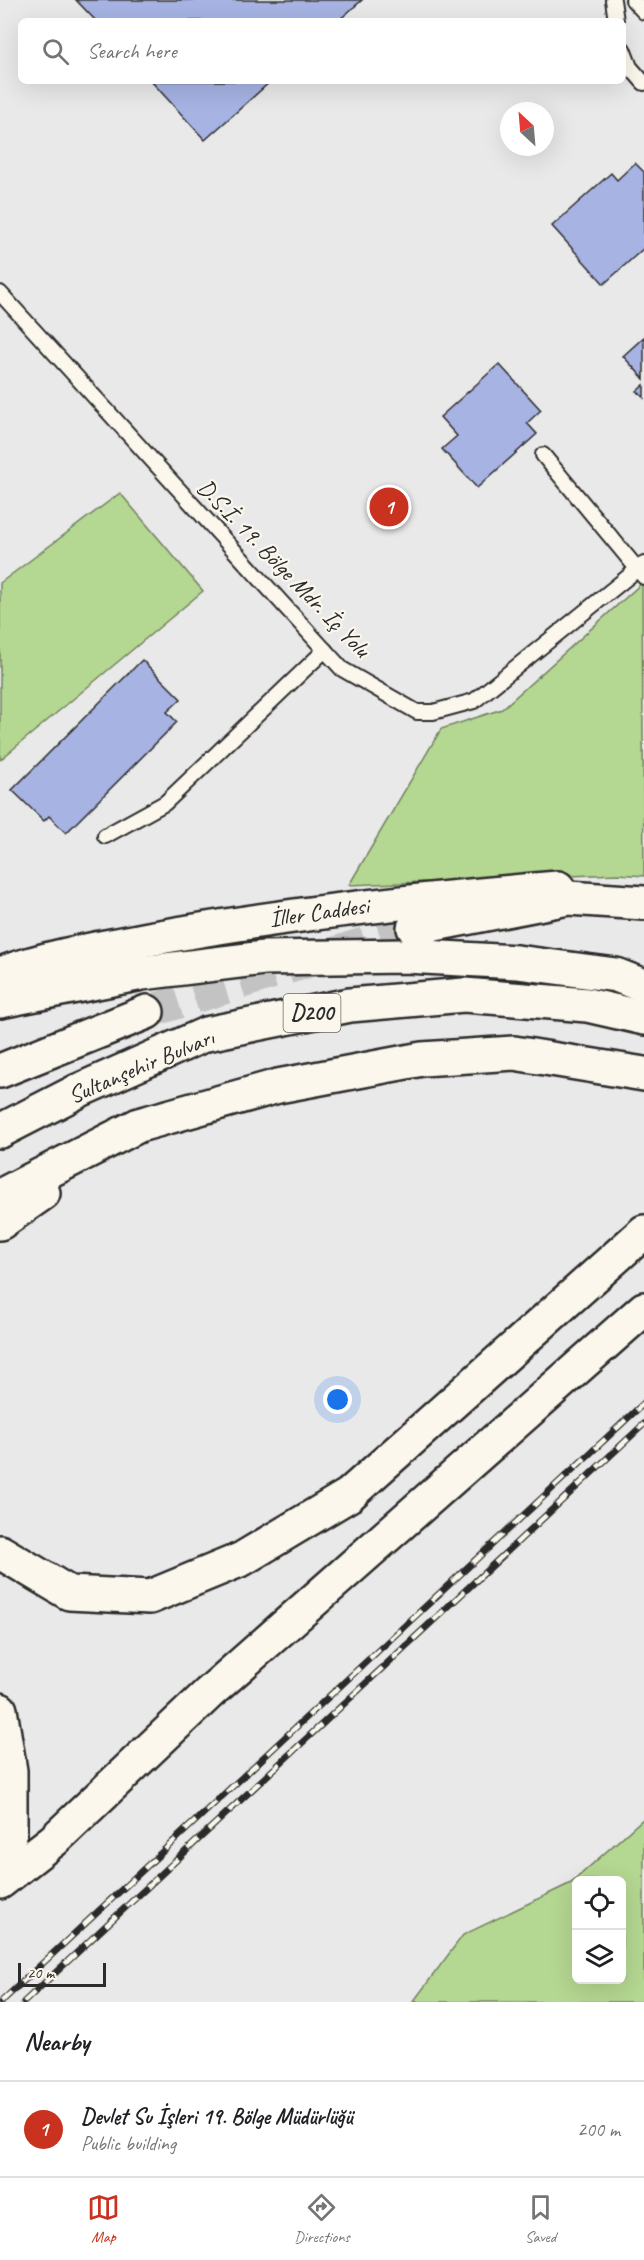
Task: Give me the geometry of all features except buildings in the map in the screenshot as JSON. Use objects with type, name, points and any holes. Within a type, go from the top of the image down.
[{"type":"main road","name":"İller Caddesi","points":[[0,974],[38,960],[228,924],[409,900],[589,886],[644,888]]},
{"type":"main road","points":[[414,928],[568,898],[644,903]]},
{"type":"main road","points":[[0,1001],[142,973],[264,958],[405,956],[517,962],[615,975],[644,986]]},
{"type":"main road","name":"Sultanşehir Bulvarı","points":[[0,1131],[80,1090],[206,1034],[350,1005],[464,995],[587,1005],[644,1018]]},
{"type":"main road","points":[[0,1071],[147,1011]]},
{"type":"main road","points":[[0,1196],[139,1125],[278,1086],[422,1059],[514,1053],[644,1074]]},
{"type":"main road","points":[[0,1223],[57,1184],[197,1109]]},
{"type":"main road","points":[[0,1552],[69,1593],[150,1597],[242,1559],[349,1495],[644,1232]]},
{"type":"main road","points":[[0,1882],[54,1840],[209,1693],[644,1309]]},
{"type":"main road","points":[[0,1710],[10,1771],[10,1835],[0,1850]]},
{"type":"lane","points":[[613,0],[616,18]]},
{"type":"lane","points":[[633,0],[644,12]]},
{"type":"lane","points":[[626,57],[630,67],[644,83]]},
{"type":"lane","name":"D.S.İ. 19. Bölge Mdr. İç Yolu","points":[[0,293],[342,669],[417,712],[474,701],[642,570],[543,455]]},
{"type":"lane","points":[[105,836],[165,803],[325,650]]},
{"type":"green space","points":[[120,493],[203,591],[0,760],[0,583]]},
{"type":"green space","points":[[642,583],[644,876],[618,874],[349,885],[441,729],[502,709]]},
{"type":"green space","points":[[644,1818],[644,2002],[413,2002],[463,1935],[572,1882],[572,1984],[626,1984],[626,1876],[579,1876]]},
{"type":"tunnel","points":[[147,1012],[414,928]]},
{"type":"railway","points":[[1,2002],[644,1403]]},
{"type":"railway","points":[[24,2002],[644,1424]]},
{"type":"place","name":"Devlet Su İşleri 19. Bölge Müdürlüğü","points":[[389,507]]}]
